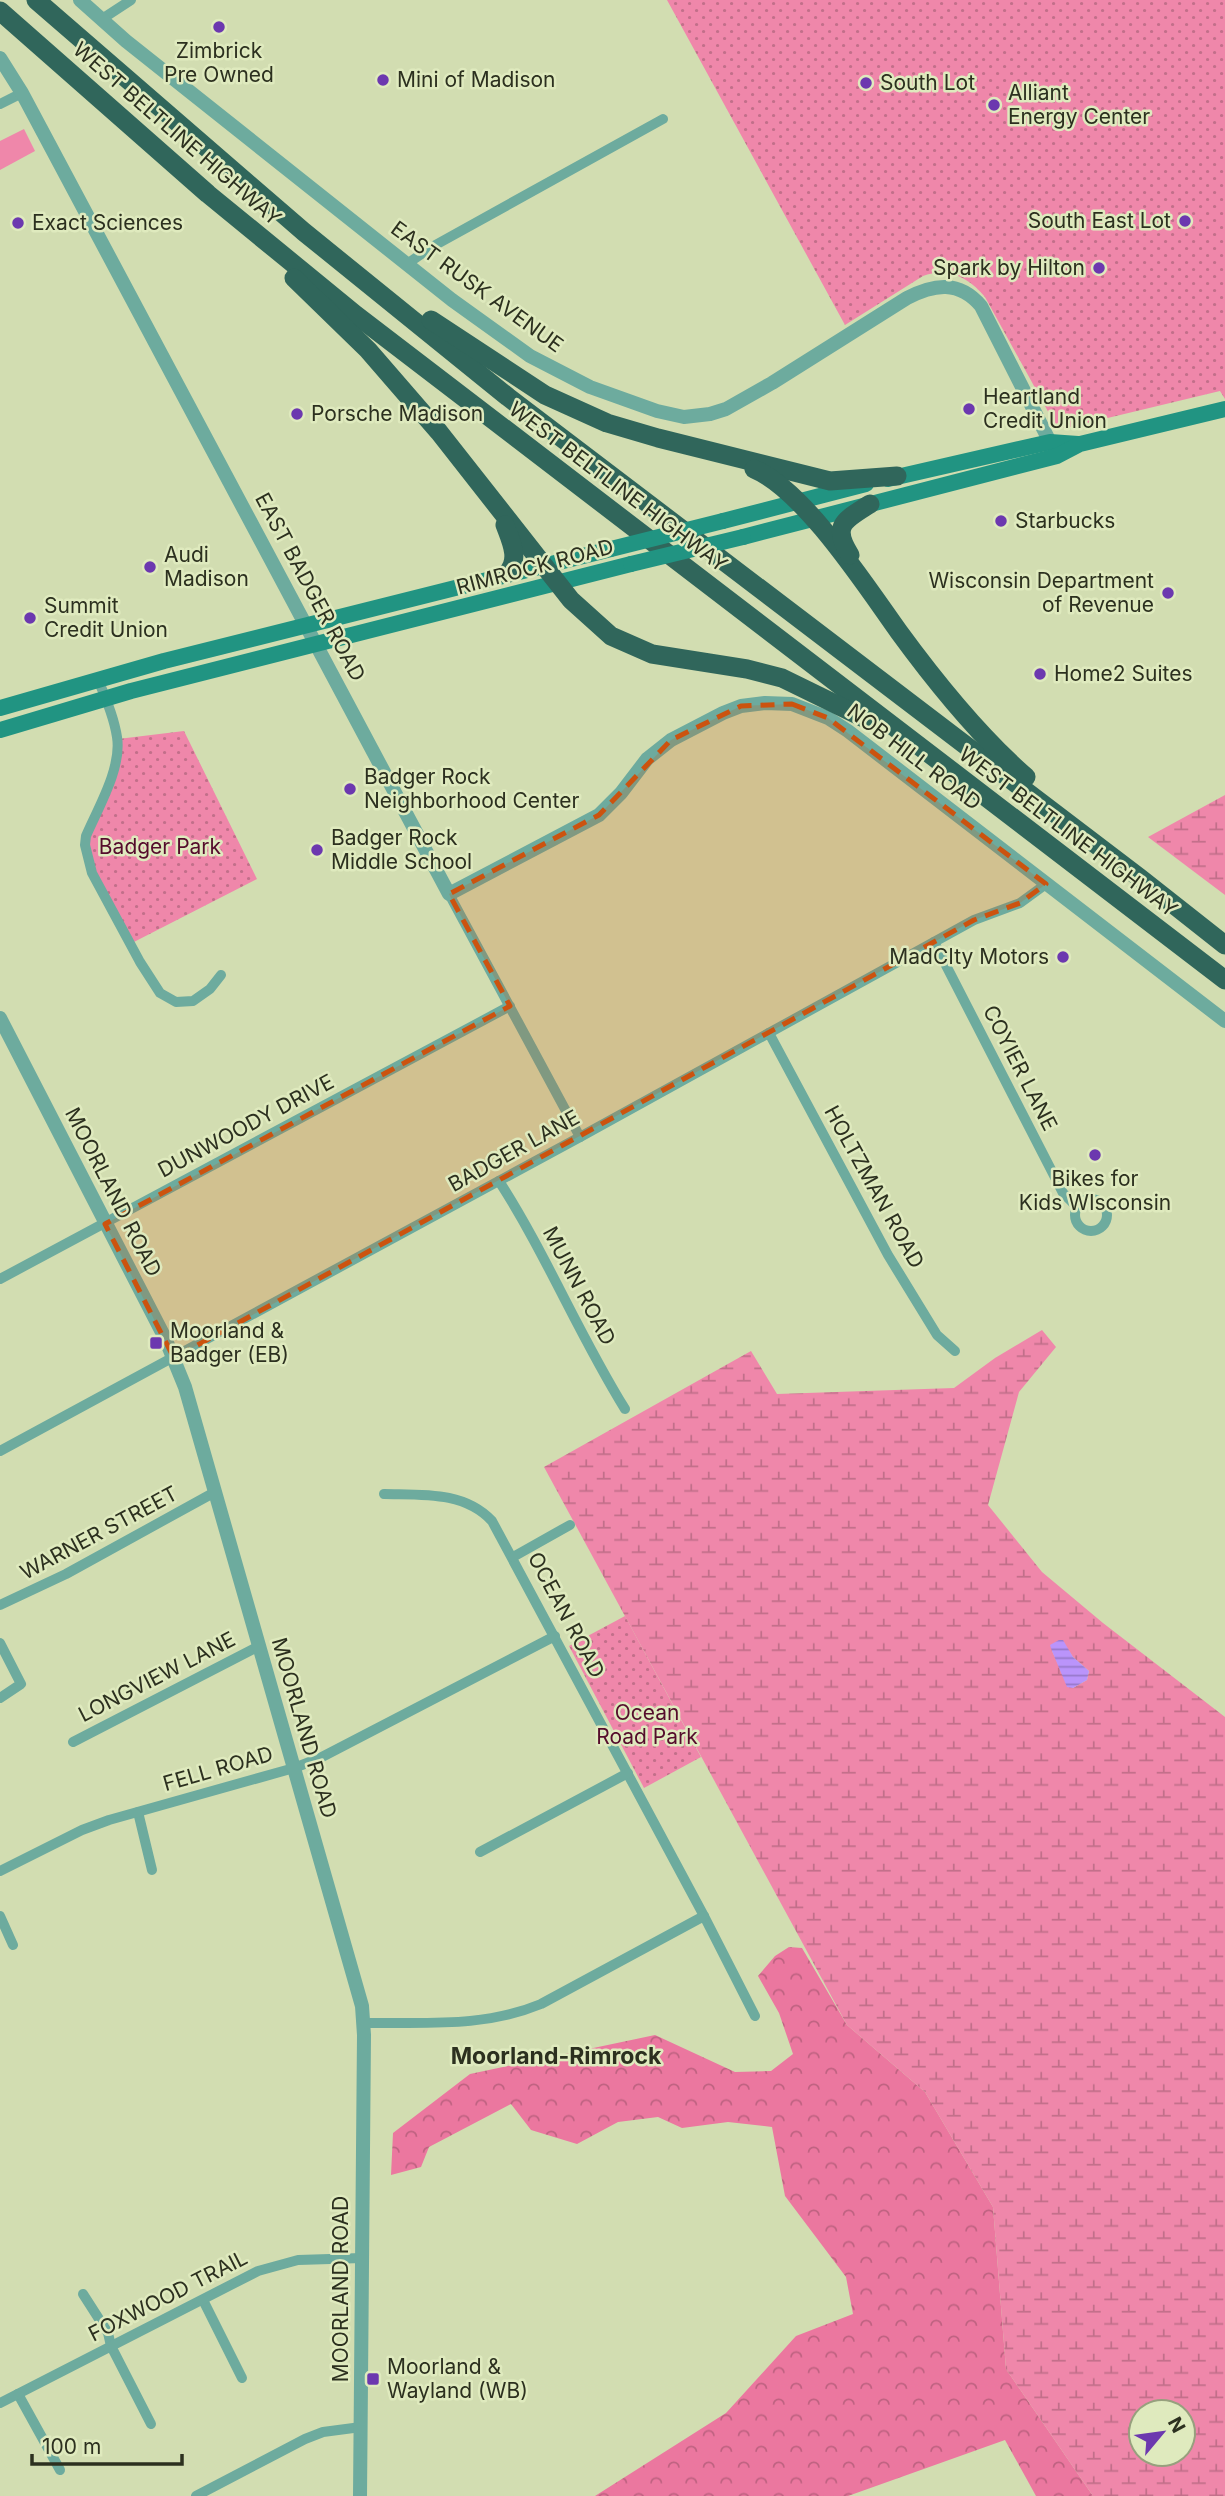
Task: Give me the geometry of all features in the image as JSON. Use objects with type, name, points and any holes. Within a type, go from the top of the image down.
[{"type":"highway","name":"WEST BELTLINE HIGHWAY","points":[[36,0],[304,232],[508,397],[1225,945]]},
{"type":"highway","name":"WEST BELTLINE HIGHWAY","points":[[0,11],[208,194],[356,315],[1225,979]]},
{"type":"highway","points":[[208,194],[368,350],[439,432],[571,600],[611,636],[652,654],[747,668],[782,678],[836,702],[924,751]]},
{"type":"highway","points":[[304,232],[473,349],[545,395],[600,420],[830,481],[897,476]]},
{"type":"highway","points":[[717,453],[764,473],[781,484],[812,518],[965,715],[1010,763],[1140,878]]},
{"type":"highway","points":[[870,504],[846,519],[840,532],[841,541],[875,598]]},
{"type":"highway","points":[[498,507],[513,547],[514,562],[506,575]]},
{"type":"main road","name":"RIMROCK ROAD","points":[[0,708],[98,680],[897,476],[1080,444],[1225,409]]},
{"type":"main road","name":"RIMROCK ROAD","points":[[0,730],[106,698],[317,643],[870,504],[1053,449]]},
{"type":"street","name":"EAST RUSK AVENUE","points":[[80,0],[452,300],[547,365],[590,387],[665,413],[684,417],[710,414],[726,409],[907,298],[930,287],[949,285],[970,295],[981,306],[1053,449]]},
{"type":"street","points":[[102,19],[131,0]]},
{"type":"street","name":"EAST BADGER ROAD","points":[[0,58],[22,93],[580,1137]]},
{"type":"street","points":[[0,104],[22,93]]},
{"type":"street","points":[[407,264],[430,248],[663,119]]},
{"type":"street","points":[[98,680],[118,739],[118,757],[113,775],[86,836],[85,845],[92,873],[140,962],[160,993],[176,1002],[193,1001],[210,989],[221,975]]},
{"type":"street","name":"NOB HILL ROAD","points":[[449,894],[599,815],[621,793],[647,759],[671,740],[741,706],[792,704],[838,724],[1225,1021]]},
{"type":"street","name":"BADGER LANE","points":[[0,1451],[974,920],[1020,903],[1046,884]]},
{"type":"street","name":"COYIER LANE","points":[[934,942],[1063,1193],[1077,1207]]},
{"type":"street","name":"DUNWOODY DRIVE","points":[[0,1279],[510,1006]]},
{"type":"street","name":"MOORLAND ROAD","points":[[0,1018],[173,1358],[185,1387],[362,2006],[360,2496]]},
{"type":"street","name":"HOLTZMAN ROAD","points":[[769,1033],[888,1255],[936,1335],[956,1351]]},
{"type":"street","name":"MUNN ROAD","points":[[499,1181],[537,1245],[625,1409]]},
{"type":"street","name":"WARNER STREET","points":[[0,1605],[66,1574],[215,1492]]},
{"type":"street","name":"OCEAN ROAD","points":[[384,1494],[453,1498],[473,1506],[492,1521],[755,2016]]},
{"type":"street","points":[[513,1557],[570,1525]]},
{"type":"street","name":"FELL ROAD","points":[[0,1871],[82,1830],[320,1758],[555,1636]]},
{"type":"street","points":[[0,1643],[21,1684],[0,1698]]},
{"type":"street","name":"LONGVIEW LANE","points":[[73,1742],[259,1646]]},
{"type":"street","points":[[480,1852],[628,1773]]},
{"type":"street","points":[[138,1812],[152,1870]]},
{"type":"street","points":[[0,1916],[13,1945]]},
{"type":"street","points":[[363,2023],[463,2022],[490,2020],[513,2014],[541,2004],[704,1916]]},
{"type":"street","name":"FOXWOOD TRAIL","points":[[0,2403],[258,2271],[287,2262],[362,2258]]},
{"type":"street","points":[[83,2294],[108,2333],[111,2346],[151,2424]]},
{"type":"street","points":[[203,2300],[242,2378]]},
{"type":"street","points":[[18,2393],[60,2470]]},
{"type":"street","points":[[196,2496],[305,2439],[323,2432],[361,2427]]},
{"type":"highlighted area","points":[[792,704],[828,718],[1046,884],[1020,903],[974,920],[174,1358],[105,1224],[510,1006],[449,894],[599,815],[671,740],[741,706]]},
{"type":"green space","name":"Alliant Energy Center","points":[[667,0],[1225,0],[1225,399],[1220,391],[1066,428],[1056,426],[985,297],[965,279],[949,273],[923,276],[845,325]]},
{"type":"green space","points":[[24,129],[35,151],[0,170],[0,141]]},
{"type":"green space","name":"Badger Park","points":[[184,731],[257,879],[130,944],[103,895],[86,836],[101,800],[118,739]]},
{"type":"green space","points":[[1225,795],[1225,895],[1148,837]]},
{"type":"green space","points":[[1042,1330],[1056,1347],[1019,1392],[988,1505],[1042,1572],[1225,1717],[1225,2496],[1093,2496],[1006,2369],[993,2207],[925,2092],[847,2025],[544,1467],[751,1351],[777,1394],[954,1388],[995,1358]],"holes":[[[1062,1641],[1073,1657],[1089,1671],[1087,1680],[1073,1688],[1063,1675],[1052,1651]]]},
{"type":"green space","name":"Ocean Road Park","points":[[625,1616],[701,1757],[644,1788],[569,1646]]},
{"type":"green space","points":[[789,1947],[802,1948],[847,2025],[925,2092],[993,2207],[1006,2369],[1093,2496],[1036,2496],[1005,2440],[848,2496],[595,2496],[726,2413],[796,2336],[853,2314],[846,2277],[785,2196],[772,2127],[728,2122],[682,2128],[658,2117],[618,2122],[577,2144],[531,2130],[511,2104],[429,2147],[421,2167],[391,2175],[393,2133],[470,2074],[655,2035],[735,2072],[771,2071],[793,2054],[779,2013],[758,1976],[775,1956]]},
{"type":"shaded area","points":[[1063,1640],[1073,1657],[1089,1671],[1087,1680],[1073,1688],[1067,1687],[1050,1645]]},
{"type":"place","name":"Zimbrick Pre Owned","points":[[219,27]]},
{"type":"place","name":"Mini of Madison","points":[[383,80]]},
{"type":"place","name":"South Lot","points":[[866,83]]},
{"type":"place","name":"Alliant Energy Center","points":[[994,105]]},
{"type":"place","name":"South East Lot","points":[[1185,221]]},
{"type":"place","name":"Exact Sciences","points":[[18,223]]},
{"type":"place","name":"Spark by Hilton","points":[[1099,268]]},
{"type":"place","name":"Heartland Credit Union","points":[[969,409]]},
{"type":"place","name":"Porsche Madison","points":[[297,414]]},
{"type":"place","name":"Starbucks","points":[[1001,521]]},
{"type":"place","name":"Audi Madison","points":[[150,567]]},
{"type":"place","name":"Wisconsin Department of Revenue","points":[[1168,593]]},
{"type":"place","name":"Summit Credit Union","points":[[30,618]]},
{"type":"place","name":"Home2 Suites","points":[[1040,674]]},
{"type":"place","name":"Badger Rock Neighborhood Center","points":[[350,789]]},
{"type":"place","name":"Badger Rock Middle School","points":[[317,850]]},
{"type":"place","name":"MadCIty Motors","points":[[1063,957]]},
{"type":"place","name":"Bikes for Kids WIsconsin","points":[[1095,1155]]},
{"type":"place","name":"Moorland & Badger (EB)","points":[[156,1343]]},
{"type":"place","name":"Moorland & Wayland (WB)","points":[[373,2379]]},
{"type":"district","name":"Moorland-Rimrock","points":[[556,2056]]}]
